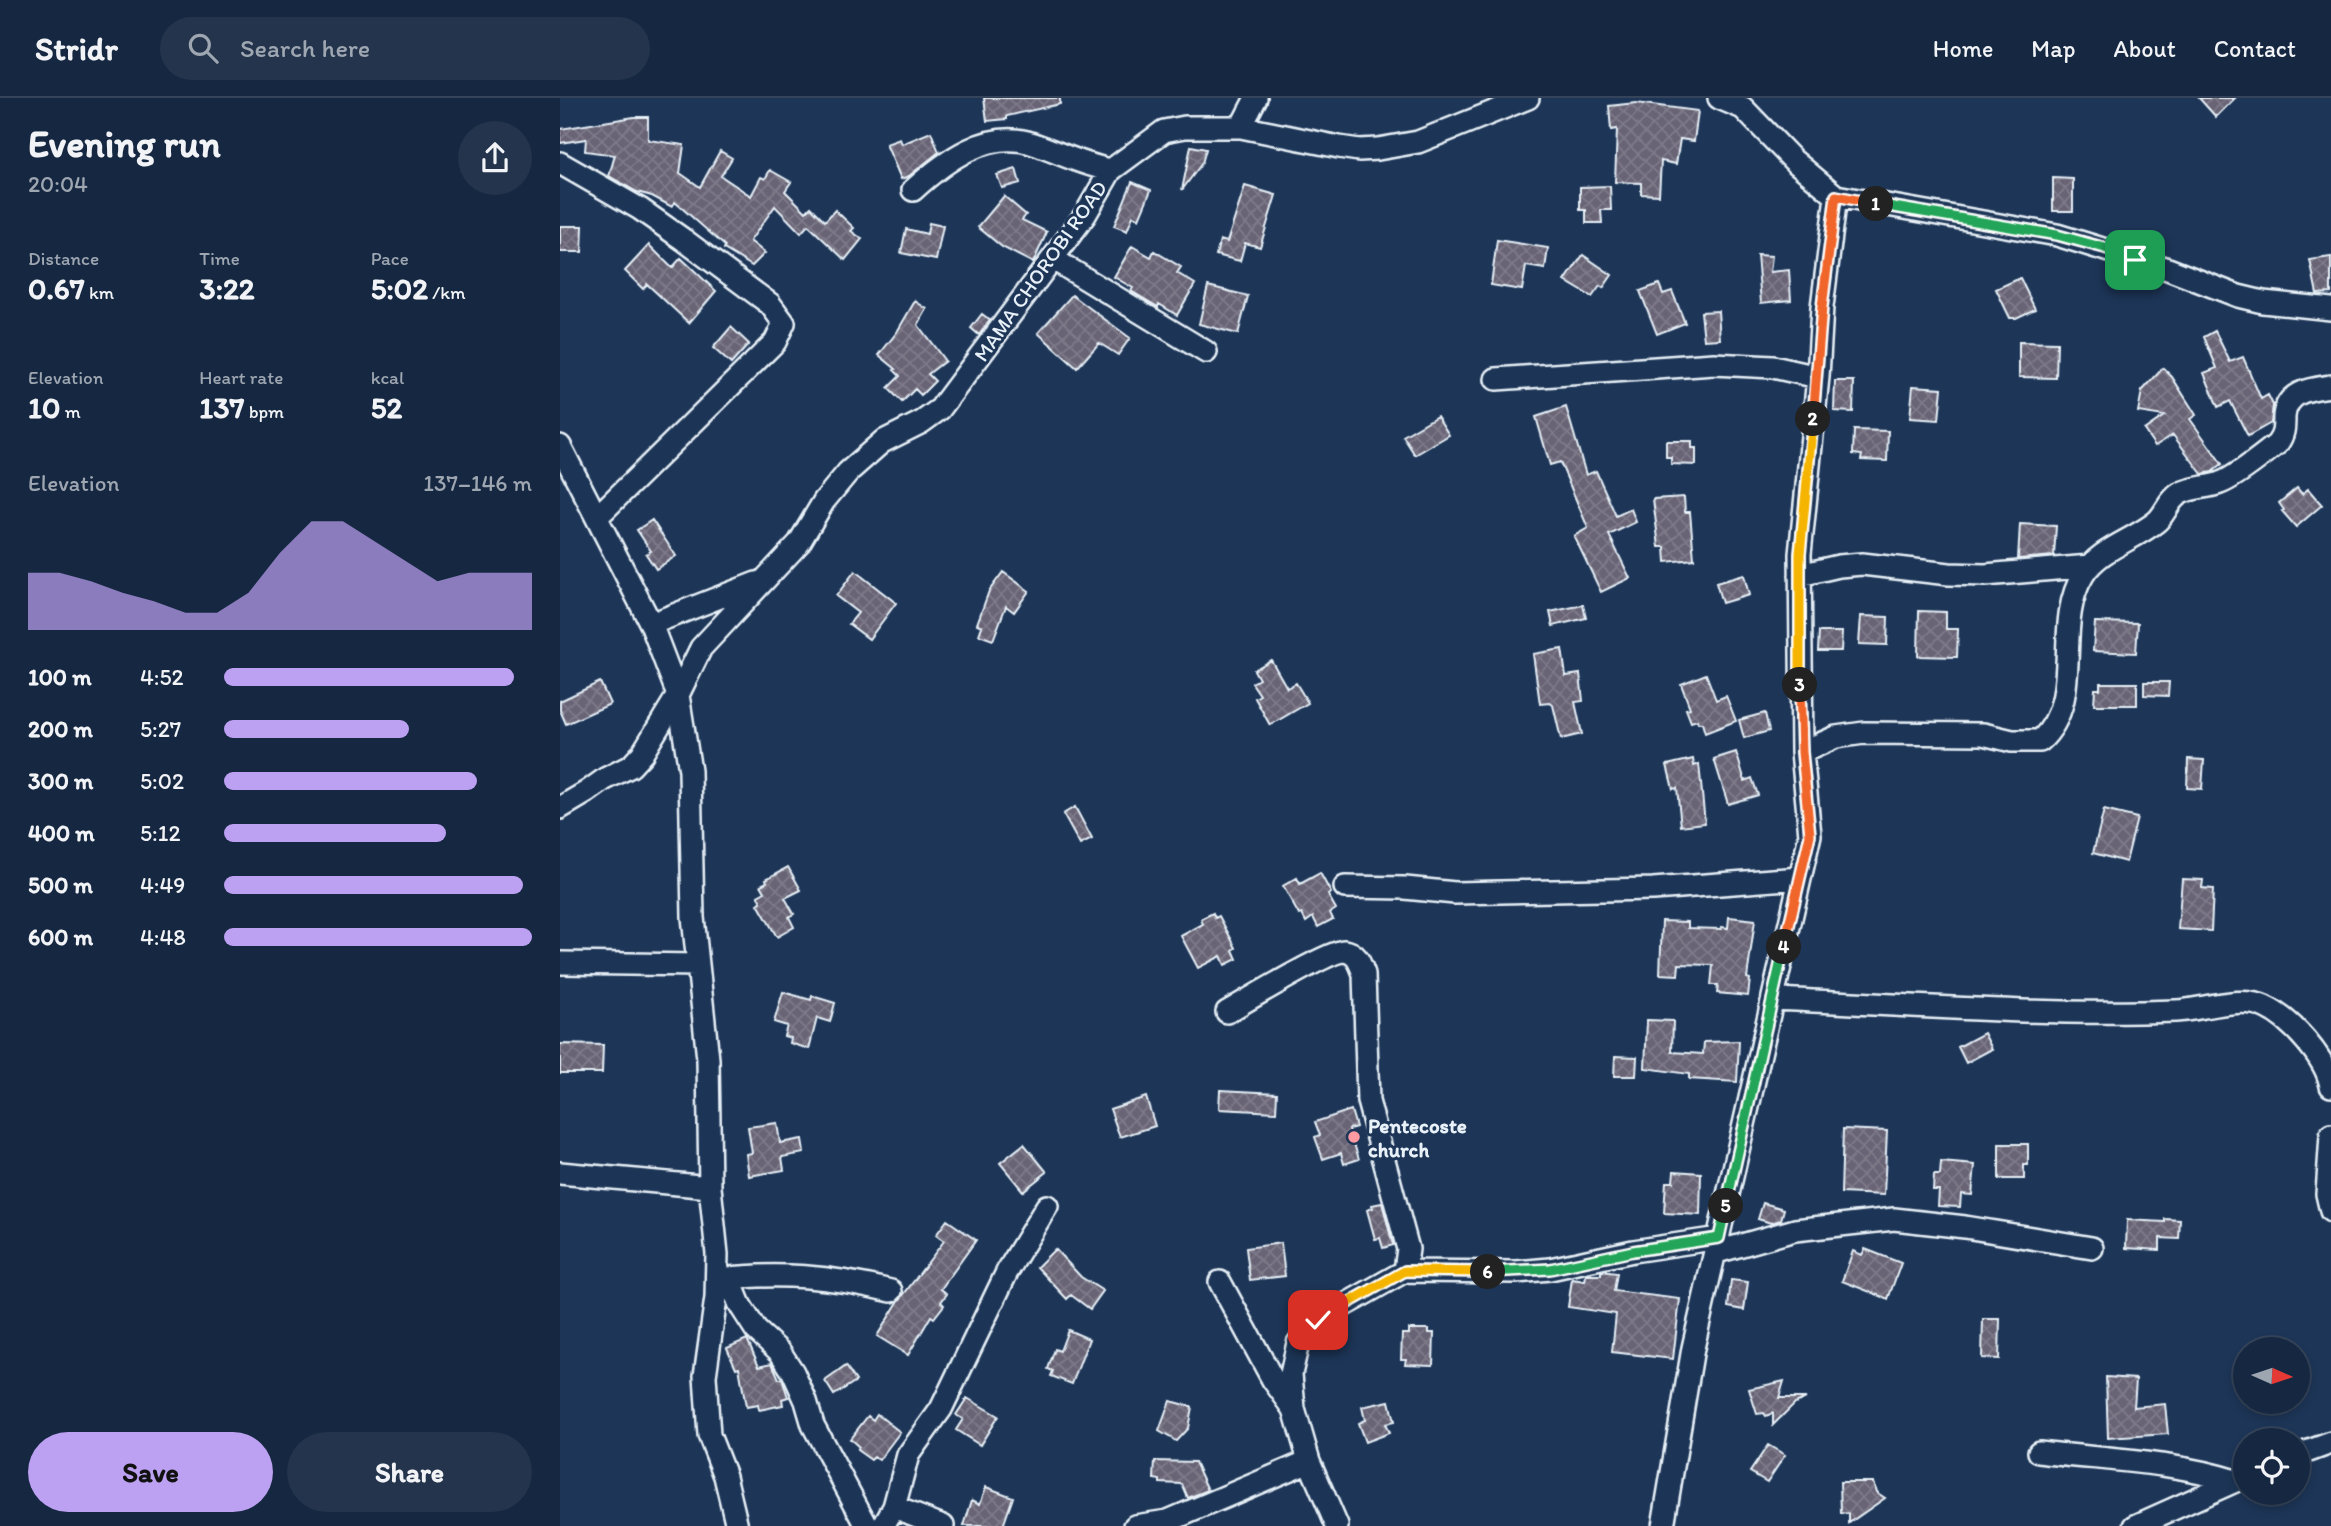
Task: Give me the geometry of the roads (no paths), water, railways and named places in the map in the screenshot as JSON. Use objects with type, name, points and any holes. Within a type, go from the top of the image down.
[{"type":"street","points":[[1241,127],[1256,98]]},
{"type":"street","name":"MAMA CHOROBI ROAD","points":[[560,808],[631,766],[651,741],[701,648],[799,543],[824,501],[848,472],[883,442],[922,422],[940,409],[1086,215],[1111,170],[1164,131],[1185,127],[1241,127],[1339,147],[1378,149],[1418,142],[1528,98]]},
{"type":"street","points":[[1718,98],[1742,108],[1793,160],[1836,196],[2057,235],[2168,269],[2238,296],[2263,302],[2331,309]]},
{"type":"street","points":[[913,190],[944,163],[1005,138],[1034,144],[1090,166],[1111,170]]},
{"type":"street","points":[[560,163],[640,209],[684,240],[770,304],[784,323],[775,342],[597,517]]},
{"type":"street","points":[[1663,1526],[1693,1348],[1810,835],[1802,752],[1800,575],[1822,307],[1836,196]]},
{"type":"street","points":[[1053,259],[1206,352]]},
{"type":"street","points":[[1496,379],[1714,364],[1773,367],[1818,377]]},
{"type":"street","points":[[1802,752],[1836,737],[1864,733],[1983,734],[2012,741],[2040,741],[2053,727],[2062,710],[2075,598],[2079,582],[2090,566],[2099,557],[2161,518],[2178,495],[2222,482],[2277,444],[2283,435],[2286,404],[2294,395],[2331,386]]},
{"type":"street","points":[[560,446],[651,624],[678,695],[690,771],[693,917],[708,1059],[710,1187],[723,1279],[705,1376],[709,1435],[725,1476],[737,1526]]},
{"type":"street","points":[[1800,575],[1862,564],[1949,574],[1985,575],[2090,566]]},
{"type":"street","points":[[651,624],[765,580]]},
{"type":"street","points":[[1345,887],[1405,888],[1455,893],[1653,889],[1800,878]]},
{"type":"street","points":[[1227,1012],[1312,964],[1342,951],[1352,953],[1359,961],[1364,974],[1368,1101],[1408,1249],[1405,1271]]},
{"type":"street","points":[[560,963],[698,965]]},
{"type":"street","points":[[1773,999],[2094,1014],[2181,1011],[2236,1003],[2264,1006],[2300,1033],[2322,1061],[2331,1086]]},
{"type":"street","points":[[2331,1135],[2327,1194],[2331,1211]]},
{"type":"street","points":[[560,1173],[710,1187]]},
{"type":"street","points":[[883,1526],[894,1507],[908,1455],[941,1409],[1007,1272],[1047,1206]]},
{"type":"street","points":[[1337,1526],[1309,1461],[1294,1409],[1291,1374],[1298,1343],[1318,1320],[1405,1271],[1516,1272],[1550,1269],[1633,1251],[1718,1245],[1795,1230],[1894,1219],[1965,1227],[2092,1248]]},
{"type":"street","points":[[723,1279],[758,1275],[798,1275],[849,1280],[891,1291]]},
{"type":"street","points":[[723,1279],[755,1330],[780,1352],[793,1372],[813,1424],[867,1526]]},
{"type":"street","points":[[1220,1282],[1273,1380],[1294,1409]]},
{"type":"street","points":[[2310,1451],[2331,1443]]},
{"type":"street","points":[[2039,1452],[2119,1462],[2163,1464],[2233,1477]]},
{"type":"street","points":[[1135,1526],[1168,1523],[1309,1461]]},
{"type":"street","points":[[2135,1526],[2233,1481]]},
{"type":"street","points":[[894,1507],[943,1526]]},
{"type":"place","name":"Pentecoste church","points":[[1354,1137]]}]
